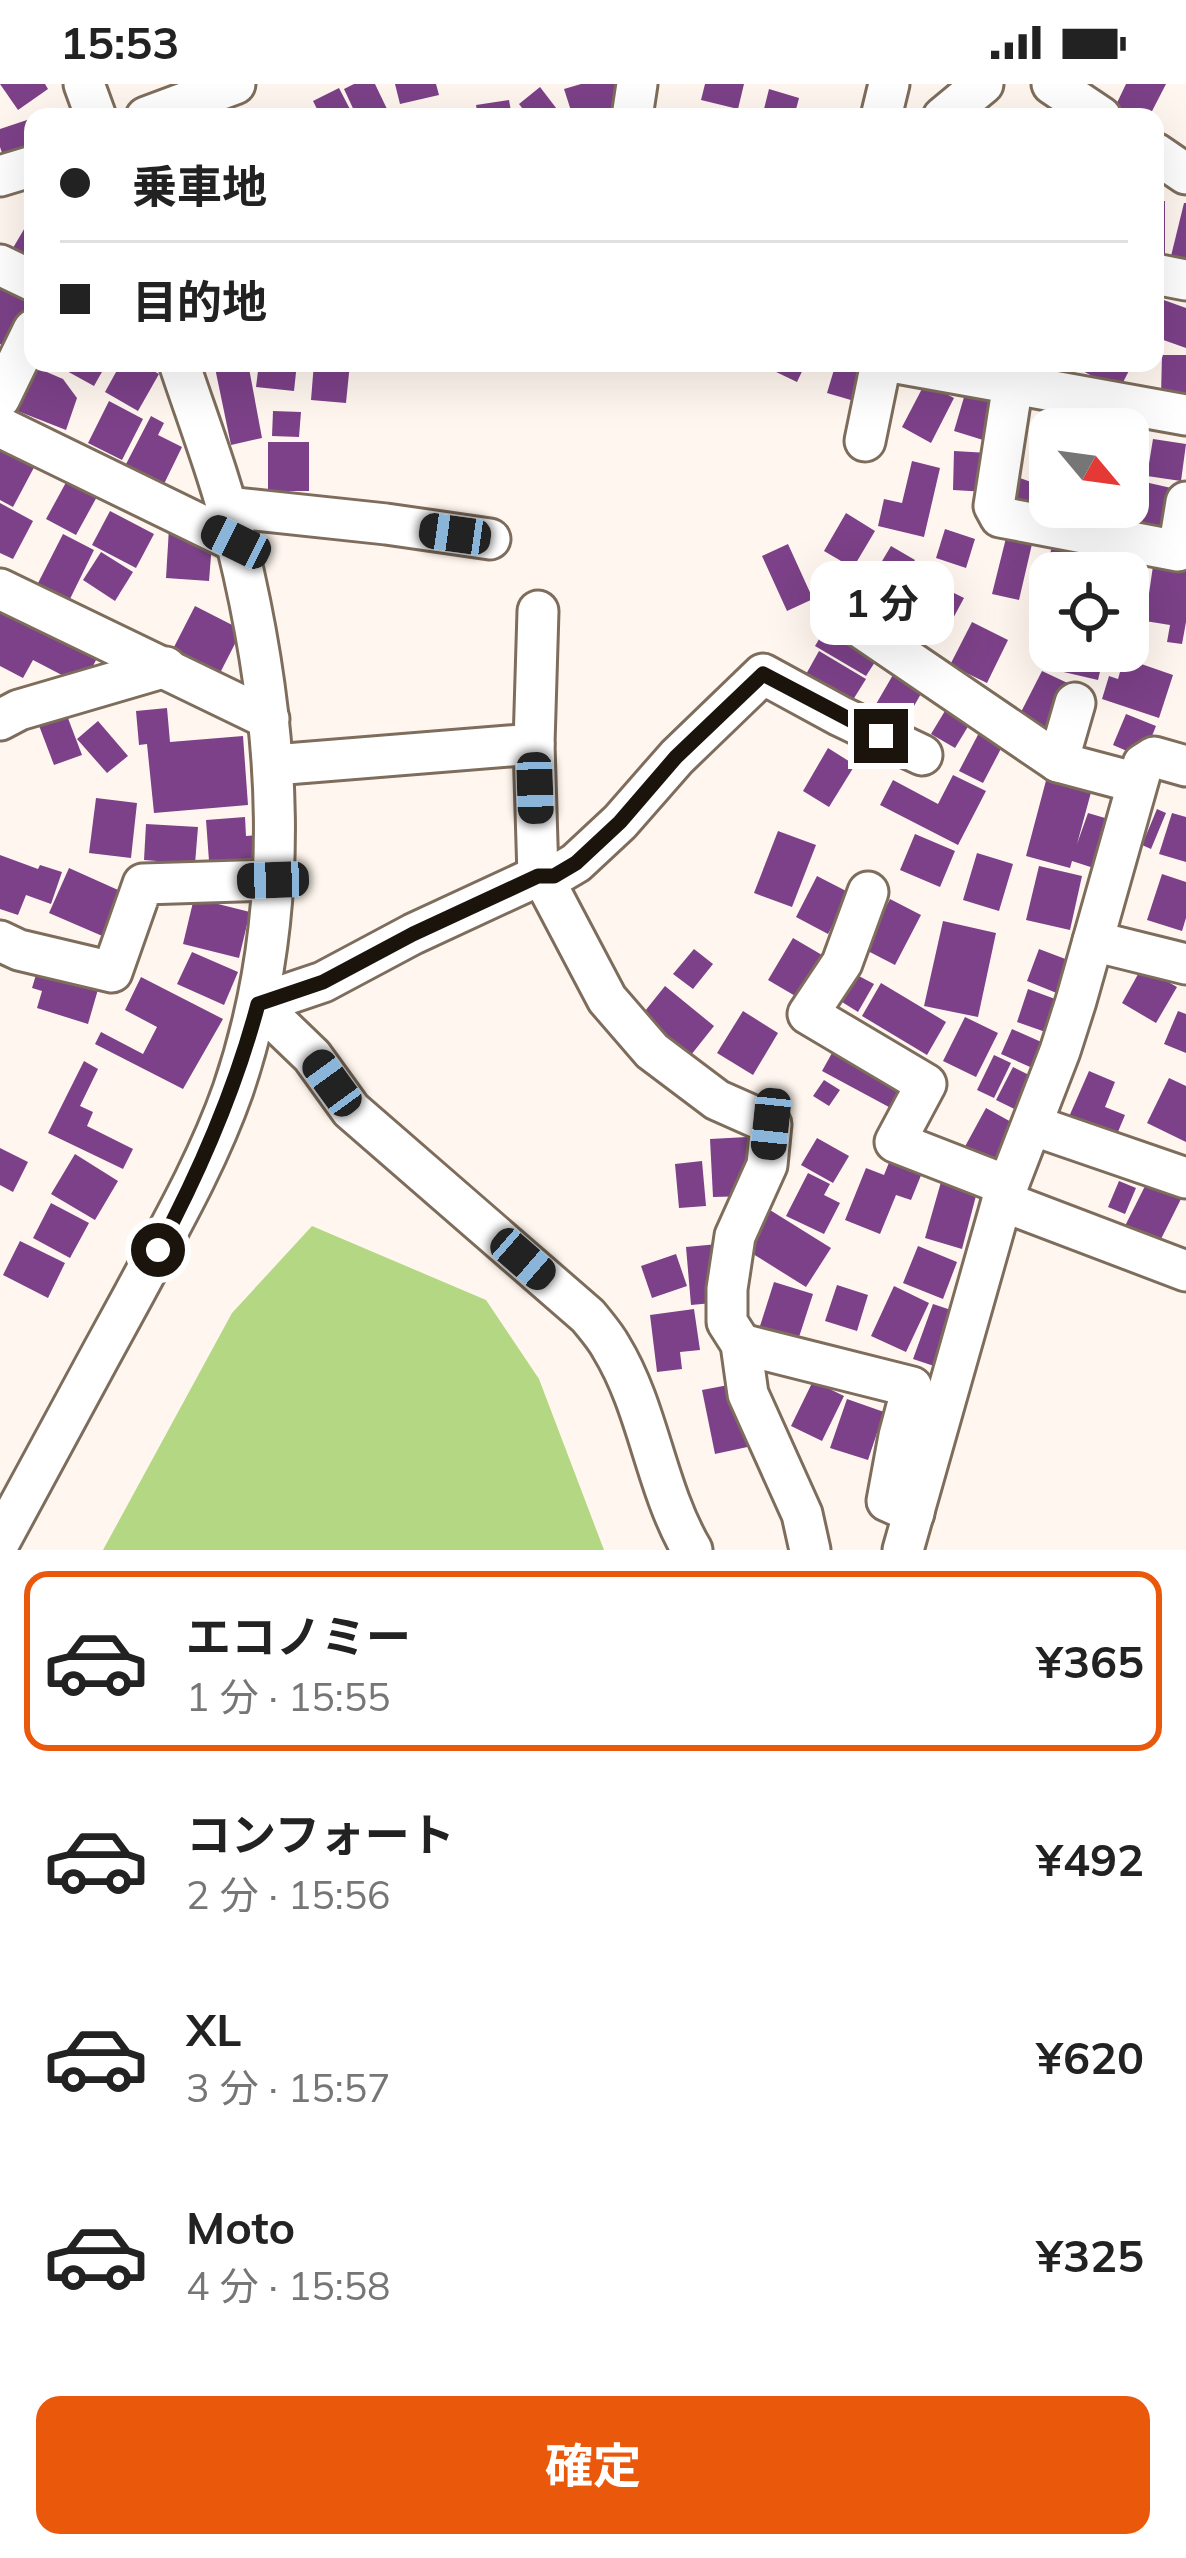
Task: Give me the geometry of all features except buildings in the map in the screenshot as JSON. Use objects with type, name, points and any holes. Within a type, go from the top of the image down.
[{"type":"street","points":[[171,108],[236,84]]},
{"type":"street","points":[[954,108],[983,84]]},
{"type":"street","points":[[1052,84],[1088,108]]},
{"type":"street","points":[[0,398],[24,349]]},
{"type":"street","points":[[3,1527],[202,1165],[231,1094],[258,1004],[273,880],[274,765],[269,719],[254,622],[231,525],[182,372]]},
{"type":"street","points":[[866,441],[878,372]]},
{"type":"street","points":[[952,372],[1186,415]]},
{"type":"street","points":[[1013,382],[994,506],[1000,517],[1178,550],[1186,502]]},
{"type":"street","points":[[0,427],[231,525],[386,524],[490,539]]},
{"type":"street","points":[[0,589],[269,719]]},
{"type":"street","points":[[538,611],[534,744],[538,876],[607,999],[652,1051],[717,1100],[771,1124],[767,1165],[735,1236],[727,1289],[728,1322],[741,1344],[748,1394],[802,1514],[810,1550]]},
{"type":"street","points":[[842,615],[1058,762],[1137,783]]},
{"type":"street","points":[[0,720],[19,710],[166,667]]},
{"type":"street","points":[[258,1004],[323,982],[413,934],[576,863],[763,674],[922,755]]},
{"type":"street","points":[[1058,762],[1075,703]]},
{"type":"street","points":[[274,765],[534,744]]},
{"type":"street","points":[[908,1532],[1005,1193],[1060,1052],[1143,764],[1154,757],[1186,766]]},
{"type":"street","points":[[0,941],[112,972],[142,884],[273,880]]},
{"type":"street","points":[[868,892],[842,963],[808,1014],[926,1084],[895,1142],[1186,1270]]},
{"type":"street","points":[[1093,941],[1186,964]]},
{"type":"street","points":[[258,1004],[312,1056],[351,1110],[588,1316],[612,1348],[639,1409],[675,1521],[692,1550]]},
{"type":"street","points":[[1032,1125],[1186,1178]]},
{"type":"street","points":[[741,1344],[912,1387],[887,1501],[908,1532]]},
{"type":"green space","points":[[312,1226],[486,1300],[539,1379],[604,1550],[103,1550],[232,1313]]},
{"type":"route","points":[[158,1250],[212,1144],[258,1004],[323,982],[413,934],[576,863],[763,674],[881,736]]}]
